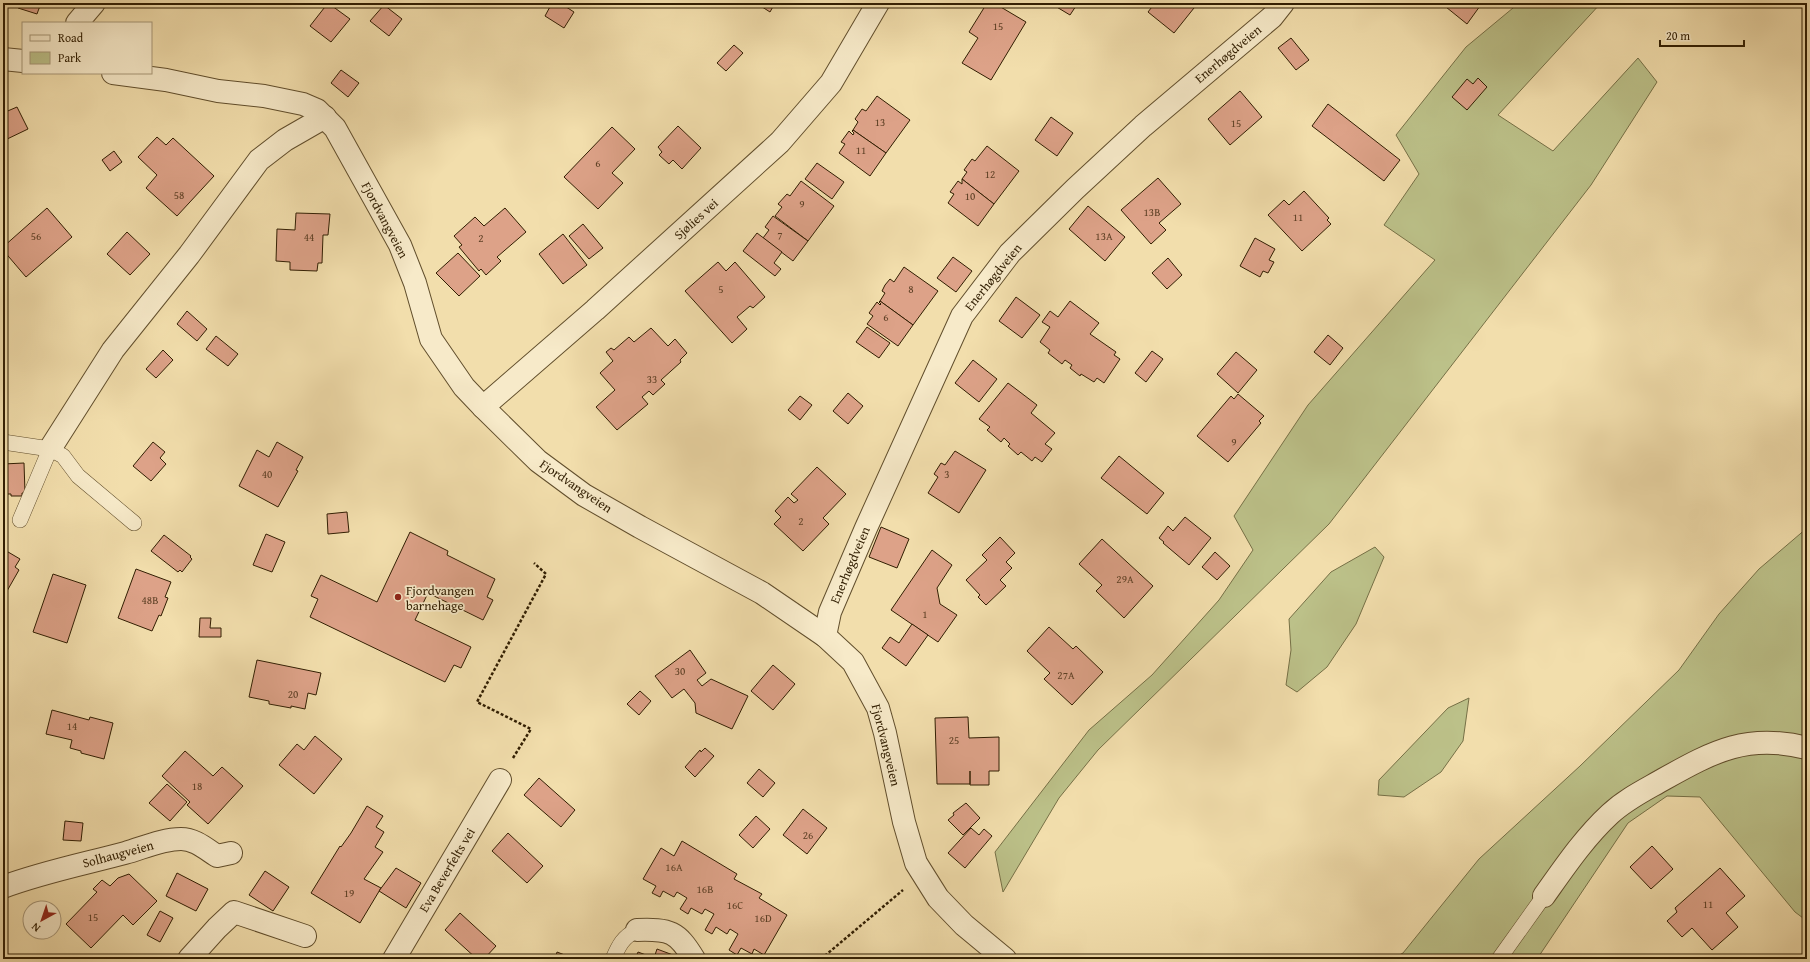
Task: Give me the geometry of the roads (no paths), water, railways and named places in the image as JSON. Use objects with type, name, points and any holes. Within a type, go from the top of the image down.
[{"type":"street","points":[[78,22],[94,3]]},
{"type":"street","name":"Sjølies vei","points":[[483,407],[595,310],[780,142],[831,83],[878,3]]},
{"type":"street","name":"Enerhøgdveien","points":[[825,636],[830,612],[866,528],[962,316],[1010,253],[1021,242],[1143,126],[1272,17],[1283,3]]},
{"type":"street","points":[[3,59],[22,61]]},
{"type":"street","name":"Fjordvangveien","points":[[121,74],[166,80],[218,91],[264,96],[303,104],[317,110],[325,117],[335,128],[400,245],[415,283],[431,339],[464,387],[483,407],[538,462],[584,495],[762,593],[825,636],[852,662],[878,708],[885,733],[904,822],[916,863],[938,898],[964,925],[1005,959]]},
{"type":"street","points":[[50,449],[93,379],[113,350],[189,255],[259,160],[285,140],[325,117]]},
{"type":"street","points":[[1544,896],[1577,850],[1597,826],[1628,800],[1697,761],[1726,748],[1763,741],[1789,743],[1807,748]]},
{"type":"street","name":"Eva Beverfelts vei","points":[[394,959],[500,780]]},
{"type":"street","name":"Solhaugveien","points":[[3,887],[48,871],[126,853],[153,844],[181,839],[195,841],[217,856],[230,852]]},
{"type":"street","points":[[189,959],[217,928],[234,912],[305,936]]},
{"type":"street","points":[[638,930],[661,929],[670,932],[685,944],[694,959]]},
{"type":"lane","points":[[3,442],[50,449],[63,456],[78,476],[134,523]]},
{"type":"lane","points":[[20,520],[50,449]]},
{"type":"lane","points":[[1499,959],[1544,896]]},
{"type":"lane","points":[[613,959],[621,942],[628,935],[638,930]]},
{"type":"place","name":"Fjordvangen barnehage","points":[[398,597]]}]
